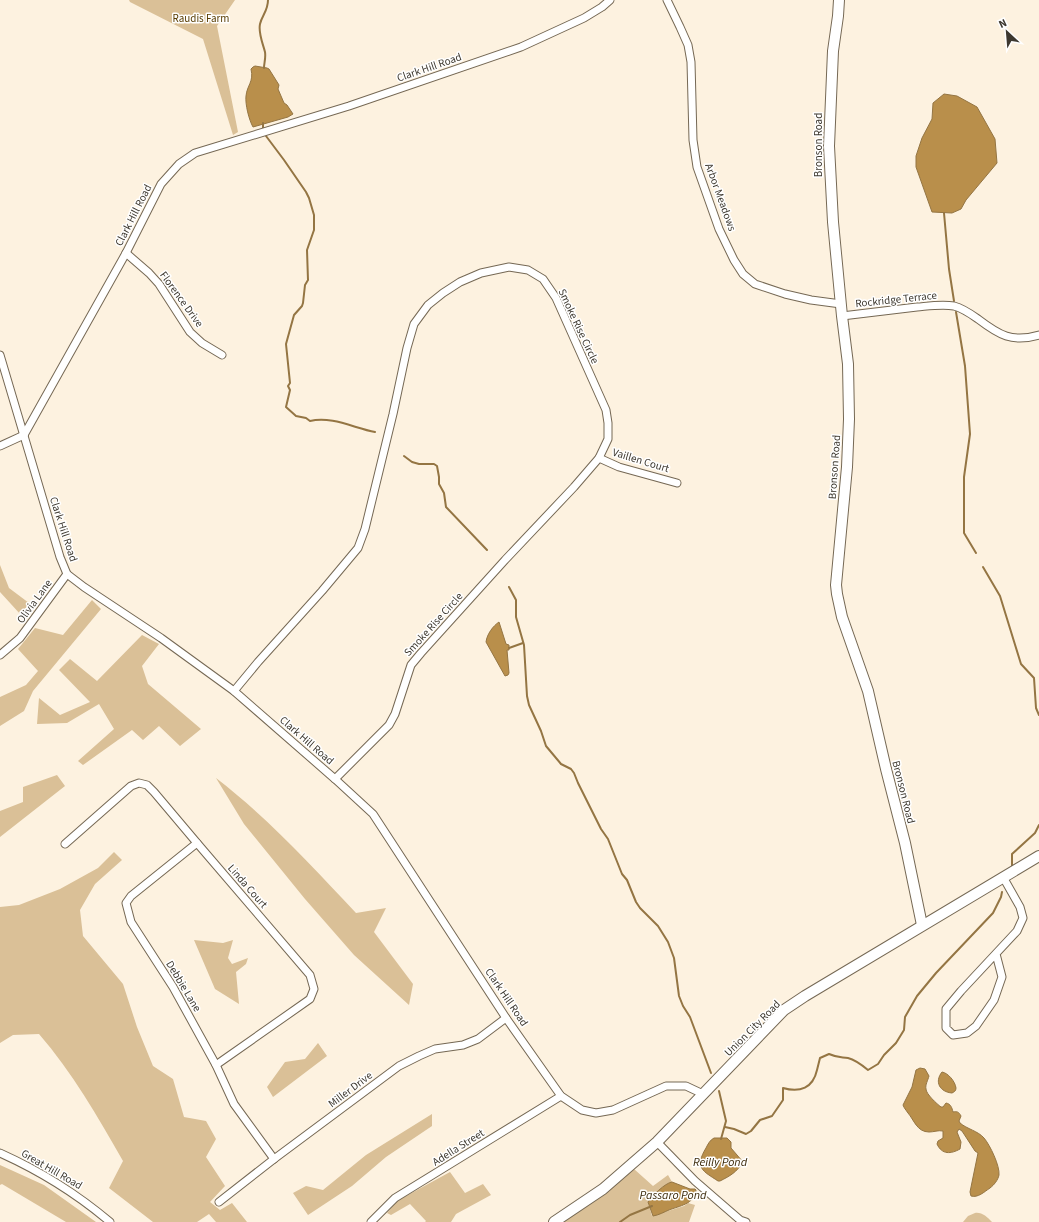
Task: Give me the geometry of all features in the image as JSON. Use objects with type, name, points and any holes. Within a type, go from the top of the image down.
[{"type":"street","name":"Clark Hill Road","points":[[610,0],[602,7],[584,18],[521,47],[349,106],[195,153],[179,164],[161,184],[126,253],[24,435],[60,558],[67,574],[161,638],[234,691],[373,814],[506,1018],[561,1096],[582,1110],[596,1113],[613,1110],[666,1086],[686,1086],[703,1094]]},
{"type":"street","name":"Arbor Meadows","points":[[667,0],[688,45],[691,62],[693,140],[697,167],[719,228],[734,260],[743,274],[755,284],[784,294],[811,300],[841,304]]},
{"type":"street","name":"Bronson Road","points":[[839,0],[833,51],[829,146],[833,222],[848,364],[849,419],[847,467],[836,584],[842,617],[868,691],[905,843],[922,925]]},
{"type":"street","name":"Florence Drive","points":[[126,253],[154,279],[190,332],[202,343],[222,355]]},
{"type":"street","name":"Smoke Rise Circle","points":[[234,691],[358,548],[365,529],[393,414],[407,348],[414,324],[428,305],[460,282],[481,272],[509,267],[528,270],[543,279],[556,298],[606,410],[608,438],[599,458],[574,487],[421,652],[411,665],[395,714],[389,725],[335,779]]},
{"type":"street","name":"Rockridge Terrace","points":[[842,316],[937,305],[954,306],[969,313],[1002,335],[1018,339],[1039,335]]},
{"type":"street","points":[[0,355],[24,435],[0,446]]},
{"type":"street","name":"Vaillen Court","points":[[599,458],[619,467],[677,483]]},
{"type":"street","name":"Olivia Lane","points":[[1,652],[20,638],[67,574]]},
{"type":"street","name":"Linda Court","points":[[65,844],[131,786],[139,783],[147,785],[310,974],[314,990],[310,999],[216,1066]]},
{"type":"street","name":"Debbie Lane","points":[[197,843],[131,896],[126,903],[131,922],[173,987],[216,1066],[234,1104],[274,1159]]},
{"type":"street","name":"Union City Road","points":[[554,1222],[602,1189],[657,1142],[784,1010],[922,925],[1039,856]]},
{"type":"street","points":[[996,954],[1002,977],[994,1000],[976,1026],[967,1033],[953,1035],[946,1028],[946,1009],[961,991],[1017,931],[1023,918],[1020,907],[1003,877]]},
{"type":"street","name":"Miller Drive","points":[[219,1202],[274,1159],[400,1066],[435,1049],[463,1045],[478,1039],[506,1018]]},
{"type":"street","name":"Adella Street","points":[[370,1222],[395,1198],[561,1096]]},
{"type":"street","points":[[657,1142],[695,1181],[740,1220],[746,1222]]},
{"type":"street","name":"Great Hill Road","points":[[0,1153],[51,1179],[80,1198],[110,1222]]},
{"type":"green space","name":"Raudis Farm","points":[[129,0],[235,0],[217,26],[238,132],[233,135],[203,39],[130,2]]},
{"type":"green space","points":[[0,565],[9,588],[29,603],[21,615],[0,592]]},
{"type":"green space","points":[[92,600],[101,609],[33,691],[24,711],[0,726],[0,697],[26,685],[38,671],[18,649],[35,628],[63,635]]},
{"type":"green space","points":[[142,635],[159,644],[142,666],[148,684],[201,729],[180,746],[159,726],[143,740],[132,730],[83,765],[78,761],[114,729],[99,704],[67,723],[37,724],[39,698],[60,715],[90,702],[59,670],[70,659],[97,681]]},
{"type":"green space","points":[[57,775],[65,786],[0,837],[0,811],[23,802],[23,787]]},
{"type":"green space","points":[[216,778],[272,826],[356,913],[386,908],[374,932],[413,984],[409,1005],[354,955],[305,899],[244,824]]},
{"type":"green space","points":[[114,852],[122,860],[95,884],[80,910],[83,936],[123,984],[137,1027],[153,1066],[173,1079],[184,1117],[206,1121],[216,1139],[206,1157],[225,1186],[210,1202],[220,1210],[232,1203],[247,1222],[216,1222],[209,1214],[197,1222],[153,1222],[109,1188],[123,1161],[73,1079],[39,1034],[13,1035],[0,1043],[0,907],[19,905],[60,889],[98,868]]},
{"type":"green space","points":[[194,940],[223,943],[233,940],[228,958],[232,964],[248,958],[246,964],[236,972],[239,1004],[215,989]]},
{"type":"green space","points":[[318,1043],[327,1056],[273,1097],[267,1087],[285,1062],[305,1059]]},
{"type":"green space","points":[[432,1114],[432,1126],[386,1157],[352,1186],[308,1215],[293,1193],[306,1186],[323,1190],[366,1155]]},
{"type":"green space","points":[[0,1165],[44,1185],[96,1222],[66,1222],[2,1184],[0,1185]]},
{"type":"green space","points":[[634,1169],[653,1186],[668,1175],[672,1182],[662,1187],[648,1202],[652,1216],[684,1206],[688,1203],[695,1205],[689,1222],[561,1222]]},
{"type":"green space","points":[[450,1172],[465,1193],[483,1184],[491,1195],[456,1214],[451,1222],[425,1222],[426,1221],[410,1204],[391,1215],[387,1213],[397,1201]]},
{"type":"green space","points":[[975,1213],[982,1214],[992,1222],[963,1222],[968,1216]]},
{"type":"water","points":[[255,66],[269,69],[279,85],[278,89],[284,103],[293,114],[288,117],[253,127],[248,112],[246,99],[252,77],[251,69]]},
{"type":"water","points":[[944,94],[957,96],[977,107],[995,139],[997,163],[966,200],[961,209],[952,213],[932,212],[916,167],[916,156],[922,138],[932,119],[933,103]]},
{"type":"water","points":[[499,622],[506,644],[509,645],[509,650],[507,650],[509,673],[505,676],[486,642],[491,630]]},
{"type":"water","points":[[920,1068],[925,1069],[929,1076],[926,1084],[926,1091],[934,1101],[941,1107],[943,1107],[946,1103],[949,1104],[953,1112],[959,1113],[961,1116],[959,1121],[960,1123],[982,1136],[992,1150],[998,1166],[999,1175],[996,1182],[991,1187],[979,1195],[971,1196],[970,1192],[978,1153],[975,1151],[962,1131],[959,1129],[957,1132],[961,1142],[960,1149],[950,1153],[944,1152],[937,1144],[938,1141],[943,1138],[943,1131],[929,1132],[922,1130],[916,1125],[903,1106],[912,1087],[916,1070]]},
{"type":"water","points":[[942,1072],[953,1080],[956,1089],[952,1093],[941,1089],[938,1083],[938,1079]]},
{"type":"water","name":"Reilly Pond","points":[[714,1138],[727,1138],[731,1142],[731,1148],[743,1162],[733,1173],[720,1181],[704,1171],[701,1165],[702,1155],[709,1142]]},
{"type":"water","name":"Passaro Pond","points":[[672,1182],[690,1189],[695,1189],[695,1195],[686,1204],[653,1216],[648,1202],[662,1187]]},
{"type":"waterway","points":[[264,68],[265,52],[260,35],[260,27],[268,0]]},
{"type":"waterway","points":[[263,123],[263,128]]},
{"type":"waterway","points":[[266,136],[306,192],[314,215],[314,230],[307,250],[308,280],[305,285],[302,306],[294,315],[286,344],[290,383],[288,386],[290,390],[286,407],[296,416],[306,418],[310,421],[335,421],[375,432]]},
{"type":"waterway","points":[[944,213],[949,269],[954,301]]},
{"type":"waterway","points":[[956,312],[965,366],[970,434],[964,477],[964,533],[976,553]]},
{"type":"waterway","points":[[404,456],[412,462],[419,464],[434,464],[437,466],[439,484],[444,493],[446,507],[487,550]]},
{"type":"waterway","points":[[983,567],[1000,596],[1021,664],[1034,678],[1036,708],[1039,715]]},
{"type":"waterway","points":[[509,587],[516,600],[516,617],[524,645],[527,696],[529,705],[546,746],[561,764],[571,769],[574,773],[601,829],[608,839],[622,874],[627,880],[636,902],[658,926],[668,942],[674,958],[679,996],[690,1017],[711,1073]]},
{"type":"waterway","points":[[509,648],[523,643]]},
{"type":"waterway","points":[[1012,866],[1012,854],[1035,833],[1039,825]]},
{"type":"waterway","points":[[725,1127],[746,1134],[751,1131],[760,1120],[772,1116],[783,1100],[783,1088],[795,1090],[805,1088],[815,1076],[820,1058],[829,1054],[851,1059],[868,1070],[878,1064],[884,1055],[896,1043],[904,1030],[905,1017],[917,996],[936,973],[993,913],[1002,892]]},
{"type":"waterway","points":[[719,1091],[726,1121],[721,1139]]},
{"type":"waterway","points":[[620,1222],[630,1215],[652,1206]]}]
